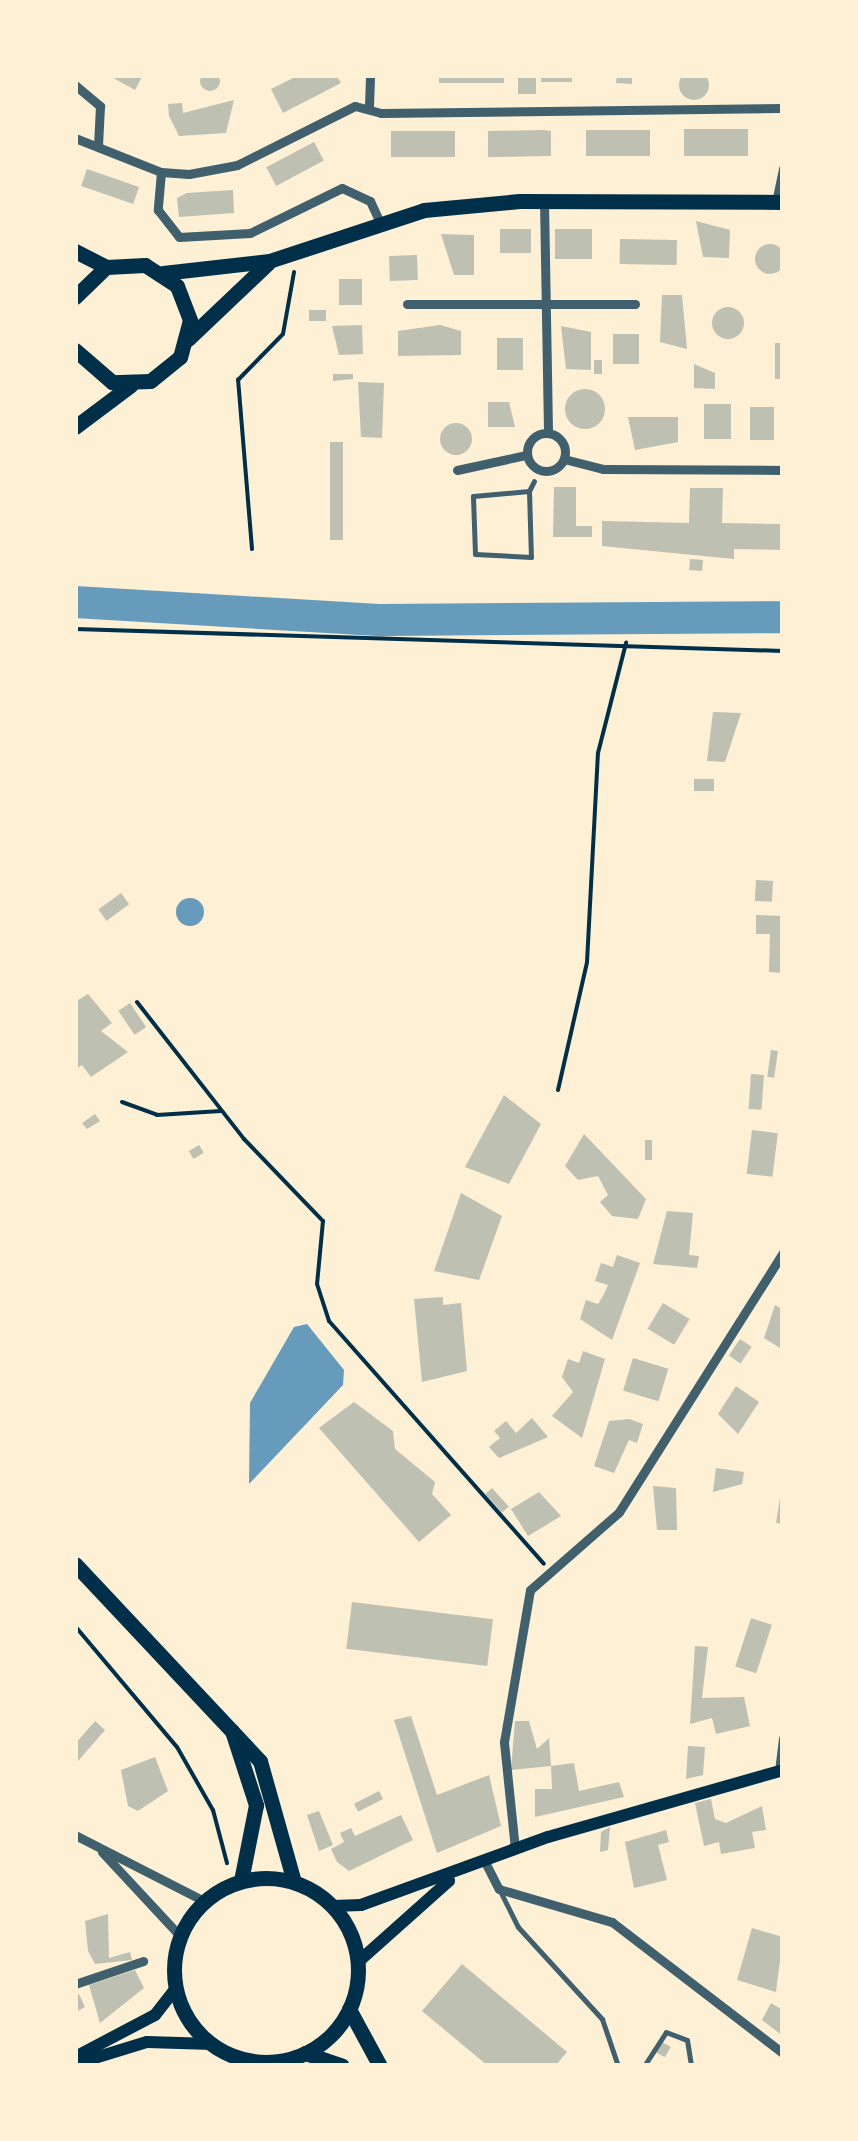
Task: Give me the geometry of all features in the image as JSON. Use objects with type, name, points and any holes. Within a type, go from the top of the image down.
[{"type":"main road","points":[[75,251],[106,267],[163,273],[269,261],[380,222],[544,201],[779,202]]},
{"type":"main road","points":[[75,427],[131,385],[167,371],[188,339],[269,261]]},
{"type":"main road","points":[[75,297],[106,267]]},
{"type":"main road","points":[[163,273],[186,302],[188,339]]},
{"type":"main road","points":[[75,380],[78,356],[131,385]]},
{"type":"main road","points":[[75,1564],[229,1722],[276,1797],[294,1882]]},
{"type":"main road","points":[[229,1722],[256,1805],[235,1883]]},
{"type":"main road","points":[[332,1906],[458,1873],[515,1849],[781,1770]]},
{"type":"main road","points":[[358,1962],[458,1873]]},
{"type":"main road","points":[[294,1882],[332,1906],[358,1962],[349,2010],[304,2053],[267,2062],[212,2044],[147,2042],[75,2061],[155,2015],[176,1988],[180,1936],[204,1901],[235,1883],[294,1882]]},
{"type":"main road","points":[[176,1988],[212,2044]]},
{"type":"main road","points":[[349,2010],[380,2066]]},
{"type":"main road","points":[[304,2053],[342,2066]]},
{"type":"street","points":[[369,106],[370,75]]},
{"type":"street","points":[[75,85],[100,106],[98,146]]},
{"type":"street","points":[[369,106],[381,114],[783,108]]},
{"type":"street","points":[[75,138],[161,172],[237,165],[369,106]]},
{"type":"street","points":[[779,202],[783,168]]},
{"type":"street","points":[[161,172],[158,210],[179,237],[250,234],[342,188],[370,201],[380,222]]},
{"type":"street","points":[[544,201],[548,432]]},
{"type":"street","points":[[407,304],[635,304]]},
{"type":"street","points":[[526,455],[529,441],[548,432]]},
{"type":"street","points":[[548,432],[562,442],[564,459]]},
{"type":"street","points":[[456,470],[526,455]]},
{"type":"street","points":[[526,455],[538,470]]},
{"type":"street","points":[[534,481],[538,470],[564,459],[603,468],[783,470]]},
{"type":"street","points":[[515,1849],[504,1742],[526,1601],[547,1568],[619,1512],[783,1252]]},
{"type":"street","points":[[781,1770],[783,1738]]},
{"type":"street","points":[[75,1836],[204,1901]]},
{"type":"street","points":[[96,1846],[180,1936]]},
{"type":"street","points":[[485,1862],[499,1889],[612,1922],[783,2053]]},
{"type":"street","points":[[75,1984],[143,1961]]},
{"type":"lane","points":[[529,492],[473,496],[475,554],[531,557],[529,492],[534,481]]},
{"type":"lane","points":[[499,1889],[518,1927],[602,2019],[618,2066]]},
{"type":"lane","points":[[644,2066],[666,2032],[687,2040],[691,2066]]},
{"type":"path","points":[[252,549],[238,380],[284,334],[287,282],[309,264]]},
{"type":"path","points":[[75,628],[783,651]]},
{"type":"path","points":[[558,1090],[587,962],[598,752],[626,643]]},
{"type":"path","points":[[138,1002],[221,1111],[323,1221],[317,1284],[329,1321],[547,1568]]},
{"type":"path","points":[[122,1102],[157,1115],[221,1111]]},
{"type":"path","points":[[75,1626],[198,1780],[235,1883]]},
{"type":"water","points":[[190,898],[200,902],[204,912],[200,922],[190,926],[180,922],[176,912],[180,902]]},
{"type":"water","points":[[307,1324],[344,1370],[343,1385],[249,1484],[250,1403],[294,1327]]},
{"type":"building","points":[[694,70],[705,74],[709,85],[705,96],[694,100],[683,96],[679,85],[683,74]]},
{"type":"building","points":[[210,71],[220,81],[210,91],[200,81]]},
{"type":"building","points":[[108,75],[143,75],[135,90]]},
{"type":"building","points":[[299,75],[336,75],[341,83],[283,113],[271,89]]},
{"type":"building","points":[[439,75],[504,75],[504,83],[439,83]]},
{"type":"building","points":[[518,75],[536,75],[536,94],[518,94]]},
{"type":"building","points":[[541,75],[572,75],[572,82],[541,82]]},
{"type":"building","points":[[617,75],[632,75],[632,84],[616,83]]},
{"type":"building","points":[[234,100],[226,133],[179,136],[169,116],[168,104],[182,103],[183,113]]},
{"type":"building","points":[[684,129],[748,129],[748,156],[684,156]]},
{"type":"building","points":[[586,130],[650,130],[650,156],[586,156]]},
{"type":"building","points":[[391,131],[455,131],[455,157],[391,157]]},
{"type":"building","points":[[488,131],[551,131],[551,156],[488,157]]},
{"type":"building","points":[[314,142],[324,161],[276,186],[266,167]]},
{"type":"building","points":[[87,169],[139,187],[133,204],[81,186]]},
{"type":"building","points":[[233,190],[234,213],[179,217],[177,198],[187,193]]},
{"type":"building","points":[[696,221],[730,230],[729,258],[703,257]]},
{"type":"building","points":[[500,229],[531,229],[531,253],[500,253]]},
{"type":"building","points":[[555,229],[592,229],[592,259],[555,259]]},
{"type":"building","points":[[441,234],[474,235],[474,275],[454,275]]},
{"type":"building","points":[[620,239],[677,240],[677,265],[620,264]]},
{"type":"building","points":[[770,244],[781,248],[785,259],[781,270],[770,274],[759,270],[755,259],[759,248]]},
{"type":"building","points":[[417,255],[418,280],[390,281],[389,256]]},
{"type":"building","points":[[339,279],[362,279],[362,305],[339,305]]},
{"type":"building","points":[[662,295],[682,295],[687,349],[660,342]]},
{"type":"building","points":[[728,307],[739,312],[744,323],[739,334],[728,339],[717,334],[712,323],[717,312]]},
{"type":"building","points":[[309,310],[326,310],[326,321],[309,321]]},
{"type":"building","points":[[362,325],[363,354],[339,355],[332,326]]},
{"type":"building","points":[[440,325],[461,331],[461,355],[398,356],[398,331]]},
{"type":"building","points":[[561,326],[591,332],[591,370],[566,369]]},
{"type":"building","points":[[613,334],[639,334],[639,364],[613,364]]},
{"type":"building","points":[[497,338],[523,338],[523,370],[497,370]]},
{"type":"building","points":[[775,343],[783,343],[783,379],[775,379]]},
{"type":"building","points":[[594,360],[602,360],[602,374],[594,374]]},
{"type":"building","points":[[694,364],[715,373],[715,389],[694,388]]},
{"type":"building","points":[[333,374],[353,374],[353,379],[333,381]]},
{"type":"building","points":[[358,382],[384,383],[382,438],[361,437]]},
{"type":"building","points":[[585,389],[599,395],[605,409],[599,423],[585,429],[571,423],[565,409],[571,395]]},
{"type":"building","points":[[488,402],[509,402],[515,427],[488,427]]},
{"type":"building","points":[[704,404],[731,404],[731,439],[704,439]]},
{"type":"building","points":[[750,407],[774,407],[774,440],[750,440]]},
{"type":"building","points":[[628,417],[678,417],[678,442],[635,450]]},
{"type":"building","points":[[456,423],[468,427],[472,439],[468,451],[456,455],[444,451],[440,439],[444,427]]},
{"type":"building","points":[[330,442],[343,442],[343,540],[330,540]]},
{"type":"building","points":[[554,487],[576,487],[576,526],[592,526],[592,537],[553,537]]},
{"type":"building","points":[[690,488],[723,488],[722,523],[783,524],[783,550],[734,549],[734,559],[602,546],[602,521],[689,523]]},
{"type":"building","points":[[690,559],[703,560],[702,571],[689,570]]},
{"type":"building","points":[[713,712],[741,713],[725,762],[707,761]]},
{"type":"building","points":[[694,779],[714,779],[714,791],[694,791]]},
{"type":"building","points":[[756,880],[773,881],[772,902],[755,901]]},
{"type":"building","points":[[121,893],[129,904],[107,921],[98,909]]},
{"type":"building","points":[[756,915],[783,916],[783,973],[769,972],[770,934],[756,934]]},
{"type":"building","points":[[88,994],[112,1023],[101,1031],[128,1052],[91,1077],[82,1065],[75,1070],[75,1002]]},
{"type":"building","points":[[130,1003],[146,1027],[135,1035],[118,1011]]},
{"type":"building","points":[[771,1050],[778,1051],[774,1078],[767,1077]]},
{"type":"building","points":[[751,1074],[764,1075],[762,1110],[749,1109]]},
{"type":"building","points":[[504,1095],[541,1124],[509,1184],[465,1167]]},
{"type":"building","points":[[95,1114],[100,1121],[87,1129],[82,1123]]},
{"type":"building","points":[[752,1130],[778,1133],[772,1177],[747,1174]]},
{"type":"building","points":[[584,1134],[646,1199],[638,1219],[612,1216],[600,1202],[608,1195],[598,1176],[578,1180],[565,1166]]},
{"type":"building","points":[[645,1140],[652,1140],[652,1160],[645,1160]]},
{"type":"building","points":[[199,1145],[204,1153],[194,1159],[189,1151]]},
{"type":"building","points":[[461,1193],[502,1216],[479,1280],[434,1271]]},
{"type":"building","points":[[667,1211],[693,1213],[689,1255],[699,1256],[697,1268],[653,1264]]},
{"type":"building","points":[[617,1255],[640,1263],[612,1340],[580,1319],[586,1300],[598,1304],[608,1285],[595,1281],[601,1263],[613,1267]]},
{"type":"building","points":[[443,1297],[443,1305],[461,1303],[467,1371],[422,1382],[414,1299]]},
{"type":"building","points":[[663,1303],[690,1319],[674,1345],[648,1329]]},
{"type":"building","points":[[775,1305],[783,1310],[783,1350],[764,1338]]},
{"type":"building","points":[[740,1339],[752,1347],[740,1363],[729,1356]]},
{"type":"building","points":[[583,1351],[605,1359],[582,1438],[552,1416],[573,1392],[562,1377],[568,1359],[579,1363]]},
{"type":"building","points":[[633,1358],[668,1369],[658,1401],[623,1391]]},
{"type":"building","points":[[736,1386],[759,1402],[738,1434],[718,1414]]},
{"type":"building","points":[[354,1402],[393,1431],[395,1449],[435,1482],[432,1494],[451,1515],[419,1542],[319,1428]]},
{"type":"building","points":[[532,1418],[548,1437],[499,1458],[489,1447],[500,1438],[494,1431],[506,1421],[516,1433]]},
{"type":"building","points":[[629,1419],[643,1424],[637,1443],[629,1440],[614,1473],[594,1466],[609,1421]]},
{"type":"building","points":[[716,1468],[744,1472],[742,1484],[713,1492]]},
{"type":"building","points":[[653,1486],[676,1488],[677,1530],[657,1530]]},
{"type":"building","points":[[492,1488],[509,1507],[502,1513],[485,1494]]},
{"type":"building","points":[[783,1491],[783,1524],[776,1523]]},
{"type":"building","points":[[539,1492],[561,1516],[528,1536],[511,1509]]},
{"type":"building","points":[[352,1602],[493,1619],[487,1666],[346,1649]]},
{"type":"building","points":[[751,1618],[772,1625],[756,1673],[735,1667]]},
{"type":"building","points":[[695,1646],[708,1647],[702,1698],[744,1697],[750,1726],[716,1734],[712,1718],[690,1724]]},
{"type":"building","points":[[411,1716],[437,1795],[489,1775],[501,1826],[437,1853],[394,1720]]},
{"type":"building","points":[[95,1721],[105,1730],[78,1761],[75,1744]]},
{"type":"building","points":[[515,1721],[529,1721],[537,1749],[549,1738],[551,1766],[511,1770]]},
{"type":"building","points":[[688,1746],[705,1747],[703,1775],[686,1779]]},
{"type":"building","points":[[155,1757],[168,1791],[138,1811],[128,1806],[121,1770]]},
{"type":"building","points":[[574,1763],[579,1791],[619,1782],[624,1797],[535,1817],[535,1789],[552,1789],[551,1766]]},
{"type":"building","points":[[379,1791],[383,1799],[358,1812],[354,1804]]},
{"type":"building","points":[[711,1799],[715,1819],[726,1823],[762,1806],[766,1830],[752,1832],[755,1848],[721,1854],[719,1842],[704,1846],[695,1803]]},
{"type":"building","points":[[319,1811],[333,1845],[319,1851],[307,1815]]},
{"type":"building","points":[[401,1815],[413,1840],[349,1871],[337,1862],[331,1849],[344,1842],[340,1833],[351,1828],[355,1836]]},
{"type":"building","points":[[610,1827],[608,1850],[600,1852],[601,1832]]},
{"type":"building","points":[[666,1830],[669,1842],[658,1845],[667,1880],[634,1888],[625,1842]]},
{"type":"building","points":[[108,1914],[109,1958],[130,1952],[132,1960],[95,1964],[88,1951],[85,1921]]},
{"type":"building","points":[[752,1928],[783,1937],[776,1992],[737,1980]]},
{"type":"building","points":[[462,1964],[567,2052],[555,2066],[488,2066],[422,2011]]},
{"type":"building","points":[[135,1970],[144,1988],[100,2023],[89,1985]]},
{"type":"building","points":[[79,1994],[85,2007],[78,2011],[75,1996]]},
{"type":"building","points":[[771,2003],[783,2010],[783,2036],[762,2020]]},
{"type":"building","points":[[662,2042],[671,2047],[665,2057],[656,2052]]},
{"type":"waterway","points":[[75,602],[382,620],[783,617]]}]
